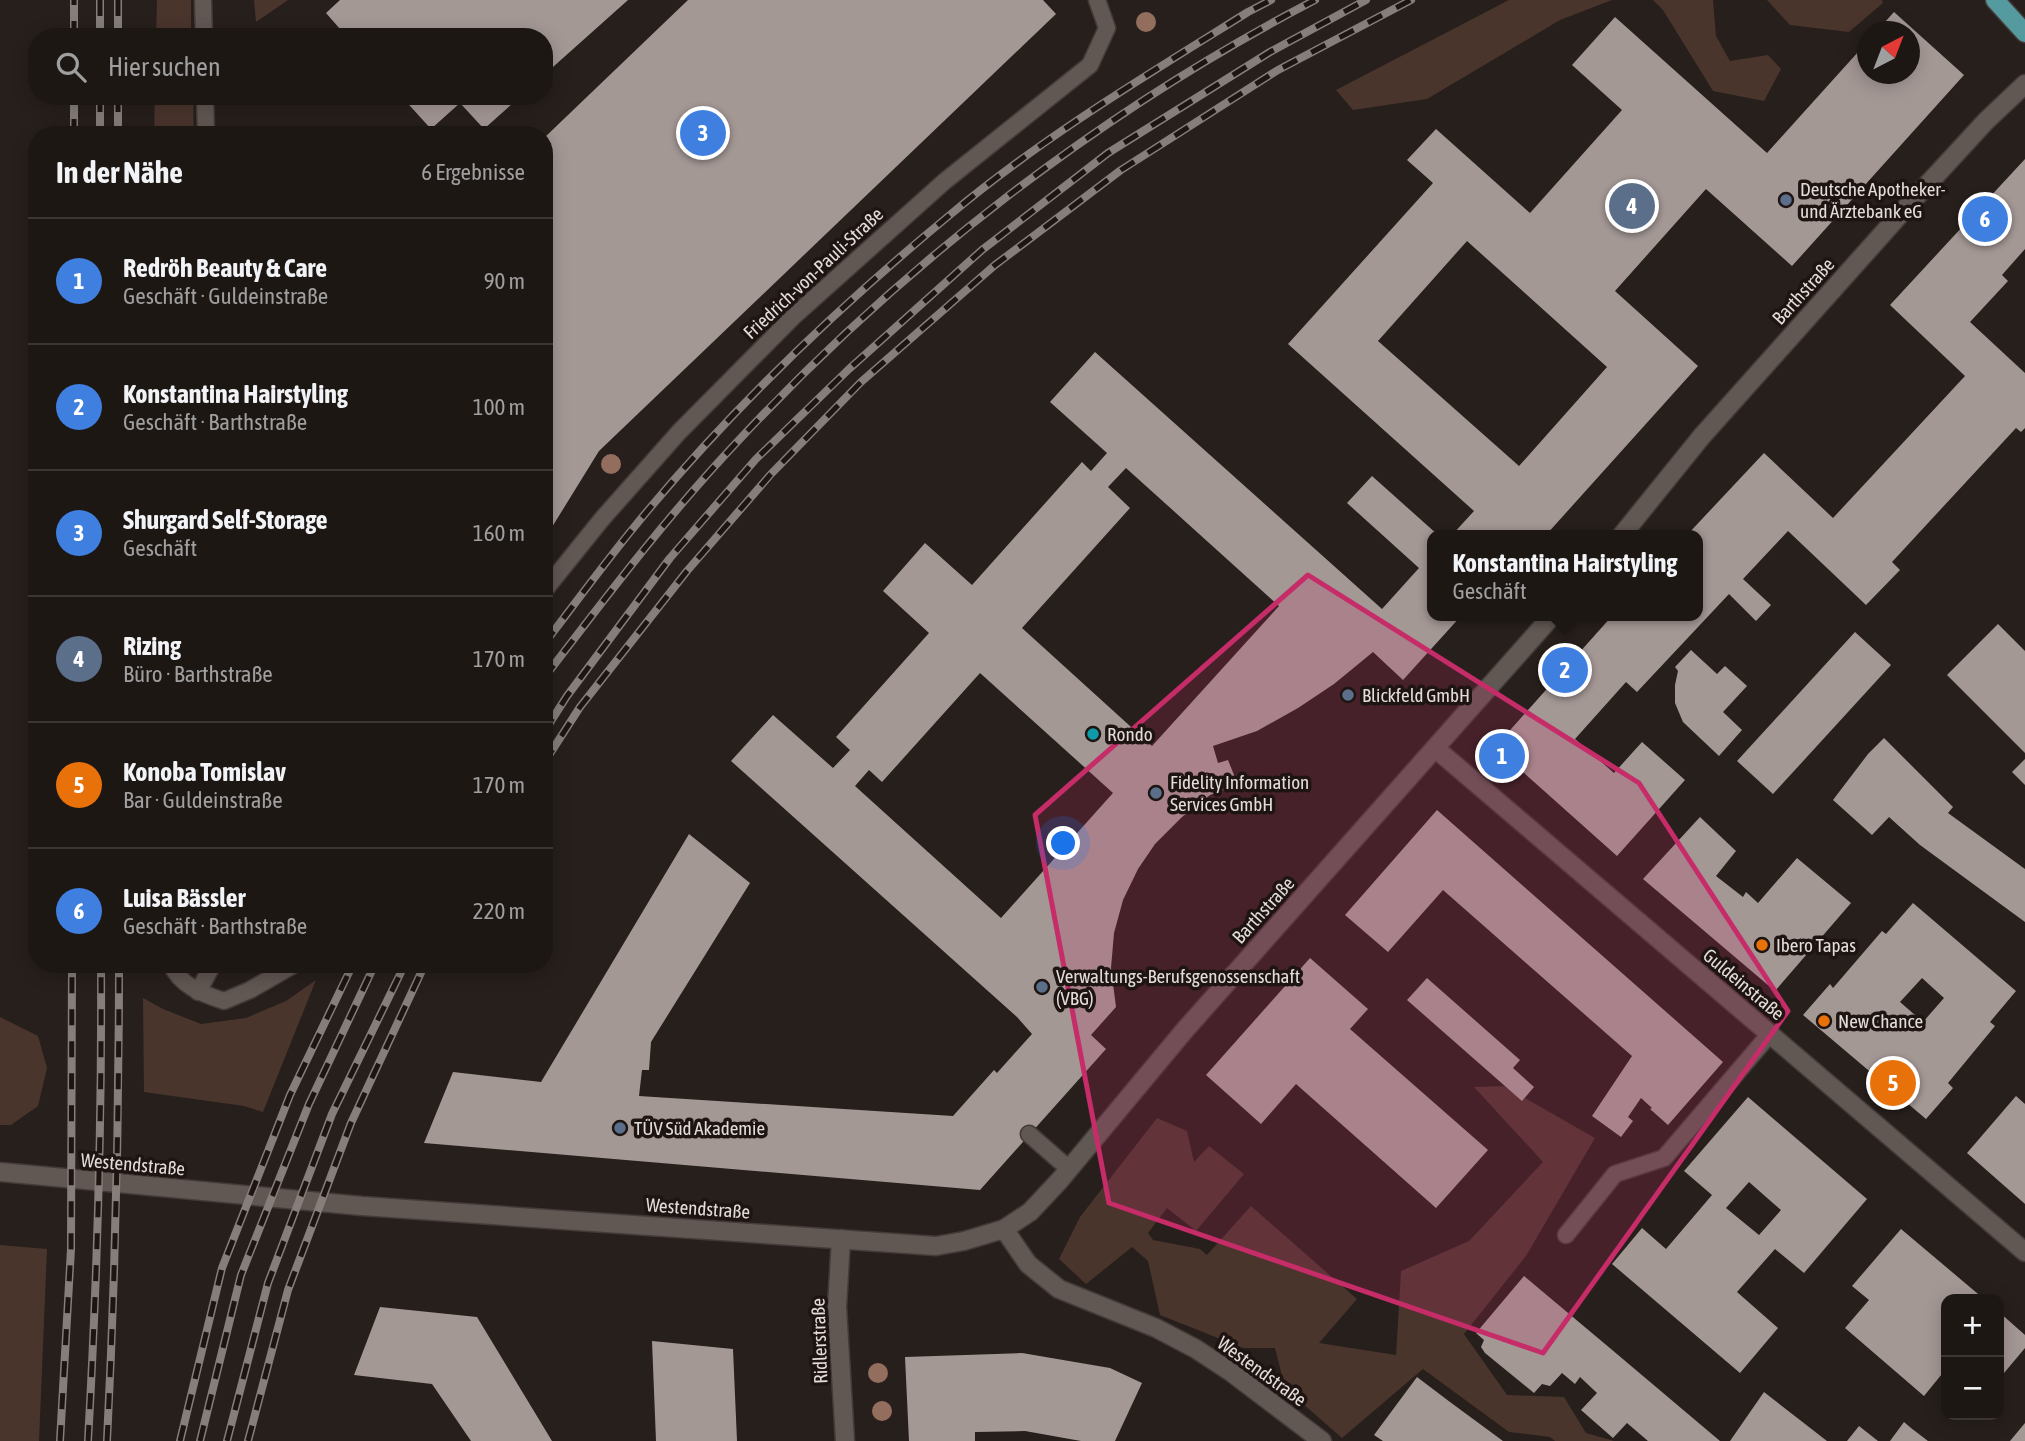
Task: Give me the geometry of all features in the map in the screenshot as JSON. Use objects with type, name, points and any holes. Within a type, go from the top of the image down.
[{"type":"main road","points":[[1995,0],[2025,33]]},
{"type":"street","name":"Barthstraße","points":[[1626,530],[1711,426],[1912,201],[2025,83]]},
{"type":"street","name":"Barthstraße","points":[[1004,1229],[1030,1212],[1069,1169],[1177,1040],[1548,621]]},
{"type":"street","name":"Guldeinstraße","points":[[1435,748],[2025,1252]]},
{"type":"street","name":"Westendstraße","points":[[0,1172],[362,1206],[936,1246],[1004,1229],[1028,1264],[1059,1289],[1156,1328],[1196,1349],[1322,1441]]},
{"type":"street","name":"Ridlerstraße","points":[[841,1239],[837,1307],[845,1441]]},
{"type":"lane","points":[[203,0],[204,28]]},
{"type":"lane","name":"Friedrich-von-Pauli-Straße","points":[[553,580],[601,519],[679,432],[793,317],[945,181],[1090,65],[1107,28],[1097,0]]},
{"type":"lane","points":[[205,105],[206,126]]},
{"type":"lane","points":[[175,973],[198,992],[224,1001],[279,973]]},
{"type":"lane","points":[[198,992],[208,973]]},
{"type":"lane","points":[[1566,1235],[1615,1174],[1664,1158],[1770,1034]]},
{"type":"lane","points":[[1029,1134],[1069,1169]]},
{"type":"highlighted area","points":[[1308,575],[1639,783],[1788,1011],[1543,1353],[1109,1203],[1035,815]]},
{"type":"shaded area","points":[[157,0],[191,0],[191,28],[156,28]]},
{"type":"shaded area","points":[[254,0],[288,0],[256,22]]},
{"type":"shaded area","points":[[1509,0],[1612,0],[1560,20],[1427,99],[1353,110],[1336,90]]},
{"type":"shaded area","points":[[1653,0],[1713,0],[1716,36],[1730,61],[1768,55],[1781,69],[1764,101],[1713,91],[1663,10]]},
{"type":"shaded area","points":[[1767,0],[1882,0],[1883,3],[1862,21],[1857,21],[1857,25],[1849,32],[1790,25]]},
{"type":"shaded area","points":[[155,105],[193,105],[194,126],[154,126]]},
{"type":"shaded area","points":[[316,980],[263,1112],[244,1106],[144,1092],[143,998],[201,1024],[246,1018],[286,1001]]},
{"type":"shaded area","points":[[0,1017],[38,1036],[47,1068],[38,1106],[11,1125],[0,1125]]},
{"type":"shaded area","points":[[1504,1086],[1595,1138],[1526,1256],[1464,1334],[1507,1395],[1564,1397],[1586,1433],[1614,1441],[1555,1441],[1550,1437],[1509,1432],[1423,1369],[1342,1438],[1285,1388],[1275,1348],[1243,1348],[1160,1315],[1148,1261],[1132,1247],[1086,1284],[1059,1259],[1080,1217],[1157,1118],[1187,1131],[1194,1162],[1209,1146],[1244,1174],[1196,1231],[1167,1208],[1148,1233],[1153,1240],[1200,1249],[1207,1255],[1251,1206],[1357,1299],[1319,1343],[1396,1355],[1401,1271],[1469,1241],[1543,1162],[1474,1087]]},
{"type":"shaded area","points":[[0,1245],[47,1249],[39,1441],[0,1441]]},
{"type":"building","points":[[340,0],[628,0],[553,67],[553,28],[339,28],[326,13]]},
{"type":"building","points":[[688,0],[1043,0],[1056,14],[599,451],[553,525],[553,129]]},
{"type":"building","points":[[1894,12],[1904,21],[1886,21]]},
{"type":"building","points":[[1615,17],[1767,153],[1857,53],[1857,84],[1920,84],[1920,35],[1964,75],[1792,266],[1706,189],[1615,291],[1698,366],[1550,530],[1457,530],[1474,511],[1288,344],[1433,183],[1407,160],[1436,129],[1530,213],[1622,110],[1572,65]],"holes":[[[1467,241],[1607,367],[1519,466],[1378,341]]]},
{"type":"building","points":[[409,105],[458,105],[434,126],[428,126]]},
{"type":"building","points":[[462,105],[511,105],[487,126],[481,126]]},
{"type":"building","points":[[2025,159],[2025,249],[2002,275],[2008,281],[1970,322],[2025,373],[2025,428],[2021,432],[2016,428],[1892,562],[1900,570],[1866,605],[1788,531],[1743,579],[1771,605],[1756,621],[1729,594],[1637,692],[1626,682],[1575,739],[1614,773],[1642,742],[1685,780],[1617,856],[1495,747],[1608,621],[1703,621],[1703,530],[1692,530],[1764,453],[1833,518],[1965,376],[1890,305]]},
{"type":"building","name":"Rondo","points":[[1095,352],[1382,609],[1419,568],[1347,503],[1372,476],[1432,530],[1427,530],[1427,621],[1456,621],[1403,680],[1373,652],[1334,684],[1298,708],[1257,731],[1213,746],[1218,763],[1228,760],[1238,785],[1210,795],[1182,817],[1155,844],[1138,869],[1123,900],[1114,933],[1111,968],[1116,1007],[1091,1035],[1106,1049],[980,1190],[424,1143],[453,1072],[541,1082],[689,834],[750,883],[651,1042],[649,1070],[642,1070],[639,1096],[953,1116],[994,1070],[997,1073],[1032,1034],[1017,1017],[731,761],[773,715],[833,768],[850,750],[836,737],[929,633],[883,591],[925,543],[972,585],[1082,462],[1091,471],[1107,453],[1050,402]],"holes":[[[1126,468],[1279,606],[1152,746],[1022,628],[1130,508],[1108,487]],[[980,673],[1113,793],[1001,918],[855,786],[869,770],[882,782]]]},
{"type":"building","points":[[1998,624],[2025,651],[2025,753],[1947,675]]},
{"type":"building","points":[[1855,632],[1891,665],[1773,794],[1737,761]]},
{"type":"building","points":[[1691,650],[1717,674],[1725,666],[1747,686],[1723,712],[1742,730],[1719,756],[1683,722],[1675,703],[1678,671],[1675,667]]},
{"type":"building","points":[[1884,738],[1953,807],[1948,813],[2025,869],[2025,922],[1920,845],[1889,817],[1872,835],[1833,800],[1868,754]]},
{"type":"building","points":[[2025,759],[2025,785],[2012,772]]},
{"type":"building","points":[[1437,810],[1723,1062],[1668,1125],[1641,1098],[1628,1117],[1633,1121],[1621,1137],[1592,1116],[1632,1056],[1443,890],[1388,952],[1345,915]]},
{"type":"building","points":[[1700,817],[1736,851],[1716,876],[1743,897],[1746,892],[1758,903],[1797,858],[1851,903],[1775,991],[1643,879]]},
{"type":"building","points":[[1913,903],[2016,991],[1990,1022],[1995,1026],[1948,1083],[1953,1088],[1926,1119],[1803,1015],[1830,984],[1833,988],[1882,931],[1886,934]],"holes":[[[1922,978],[1944,998],[1923,1022],[1900,1002]]]},
{"type":"building","points":[[1310,958],[1368,1009],[1350,1029],[1488,1150],[1436,1208],[1296,1084],[1261,1124],[1206,1075]]},
{"type":"building","points":[[1427,978],[1520,1060],[1513,1068],[1534,1087],[1522,1101],[1407,1000]]},
{"type":"building","points":[[2016,1096],[2025,1104],[2025,1204],[1967,1153]]},
{"type":"building","points":[[1748,1097],[1867,1199],[1804,1273],[1775,1249],[1737,1292],[1778,1328],[1740,1373],[1612,1264],[1642,1228],[1666,1249],[1712,1195],[1684,1171]],"holes":[[[1749,1182],[1781,1210],[1759,1235],[1726,1208]]]},
{"type":"building","points":[[1901,1229],[1978,1294],[1941,1294],[1941,1375],[1924,1396],[1845,1328],[1869,1300],[1852,1286]]},
{"type":"building","points":[[1524,1276],[1720,1441],[1648,1441],[1627,1423],[1613,1438],[1581,1410],[1597,1393],[1580,1377],[1575,1384],[1562,1373],[1550,1386],[1542,1384],[1534,1393],[1485,1353],[1481,1347],[1484,1340],[1476,1333]]},
{"type":"building","points":[[380,1307],[477,1317],[552,1441],[471,1441],[432,1384],[354,1375]]},
{"type":"building","points":[[2004,1316],[2025,1335],[2025,1348],[2004,1373]]},
{"type":"building","points":[[652,1341],[733,1349],[737,1441],[656,1441]]},
{"type":"building","points":[[1022,1353],[1110,1368],[1142,1383],[1115,1441],[1081,1441],[1025,1431],[975,1432],[975,1441],[909,1441],[905,1357]]},
{"type":"building","points":[[1417,1377],[1503,1441],[1383,1441],[1374,1435]]},
{"type":"building","points":[[1764,1392],[1827,1441],[1730,1441]]},
{"type":"building","points":[[1904,1422],[1911,1428],[1928,1441],[1890,1441]]},
{"type":"building","points":[[2025,1423],[2025,1441],[2010,1441]]},
{"type":"building","points":[[1859,1426],[1878,1441],[1847,1441]]},
{"type":"railway","points":[[74,0],[74,28]]},
{"type":"railway","points":[[100,0],[100,28]]},
{"type":"railway","points":[[118,0],[118,28]]},
{"type":"railway","points":[[553,632],[635,526],[708,442],[785,362],[867,286],[951,214],[1022,159],[1134,83],[1271,0]]},
{"type":"railway","points":[[553,666],[638,557],[712,469],[801,376],[936,253],[1081,142],[1157,91],[1315,0]]},
{"type":"railway","points":[[553,718],[670,558],[756,459],[849,369],[982,250],[1108,153],[1270,52],[1366,0]]},
{"type":"railway","points":[[553,749],[580,707],[687,571],[771,474],[861,382],[995,265],[1121,170],[1278,70],[1411,0]]},
{"type":"railway","points":[[74,105],[74,126]]},
{"type":"railway","points":[[100,105],[100,126]]},
{"type":"railway","points":[[118,105],[118,126]]},
{"type":"railway","points":[[60,1441],[71,1249],[72,973]]},
{"type":"railway","points":[[88,1441],[98,1203],[101,973]]},
{"type":"railway","points":[[107,1441],[116,1203],[119,973]]},
{"type":"railway","points":[[180,1441],[222,1268],[290,1095],[349,973]]},
{"type":"railway","points":[[200,1441],[241,1275],[309,1104],[371,973]]},
{"type":"railway","points":[[227,1441],[268,1283],[332,1114],[401,973]]},
{"type":"railway","points":[[248,1441],[288,1290],[351,1123],[421,973]]},
{"type":"place","name":"Shurgard Self-Storage","points":[[703,133]]},
{"type":"place","name":"Deutsche Apotheker- und Ärztebank eG","points":[[1786,200]]},
{"type":"place","name":"Rizing","points":[[1632,206]]},
{"type":"place","name":"Luisa Bässler","points":[[1985,219]]},
{"type":"place","name":"Konstantina Hairstyling","points":[[1565,670]]},
{"type":"place","name":"Blickfeld GmbH","points":[[1348,695]]},
{"type":"place","name":"Rondo","points":[[1093,734]]},
{"type":"place","name":"Redröh Beauty & Care","points":[[1502,756]]},
{"type":"place","name":"Fidelity Information Services GmbH","points":[[1156,793]]},
{"type":"place","name":"Ibero Tapas","points":[[1762,945]]},
{"type":"place","name":"Verwaltungs-Berufsgenossenschaft (VBG)","points":[[1042,987]]},
{"type":"place","name":"New Chance","points":[[1824,1021]]},
{"type":"place","name":"Konoba Tomislav","points":[[1893,1083]]},
{"type":"place","name":"TÜV Süd Akademie","points":[[620,1128]]}]
